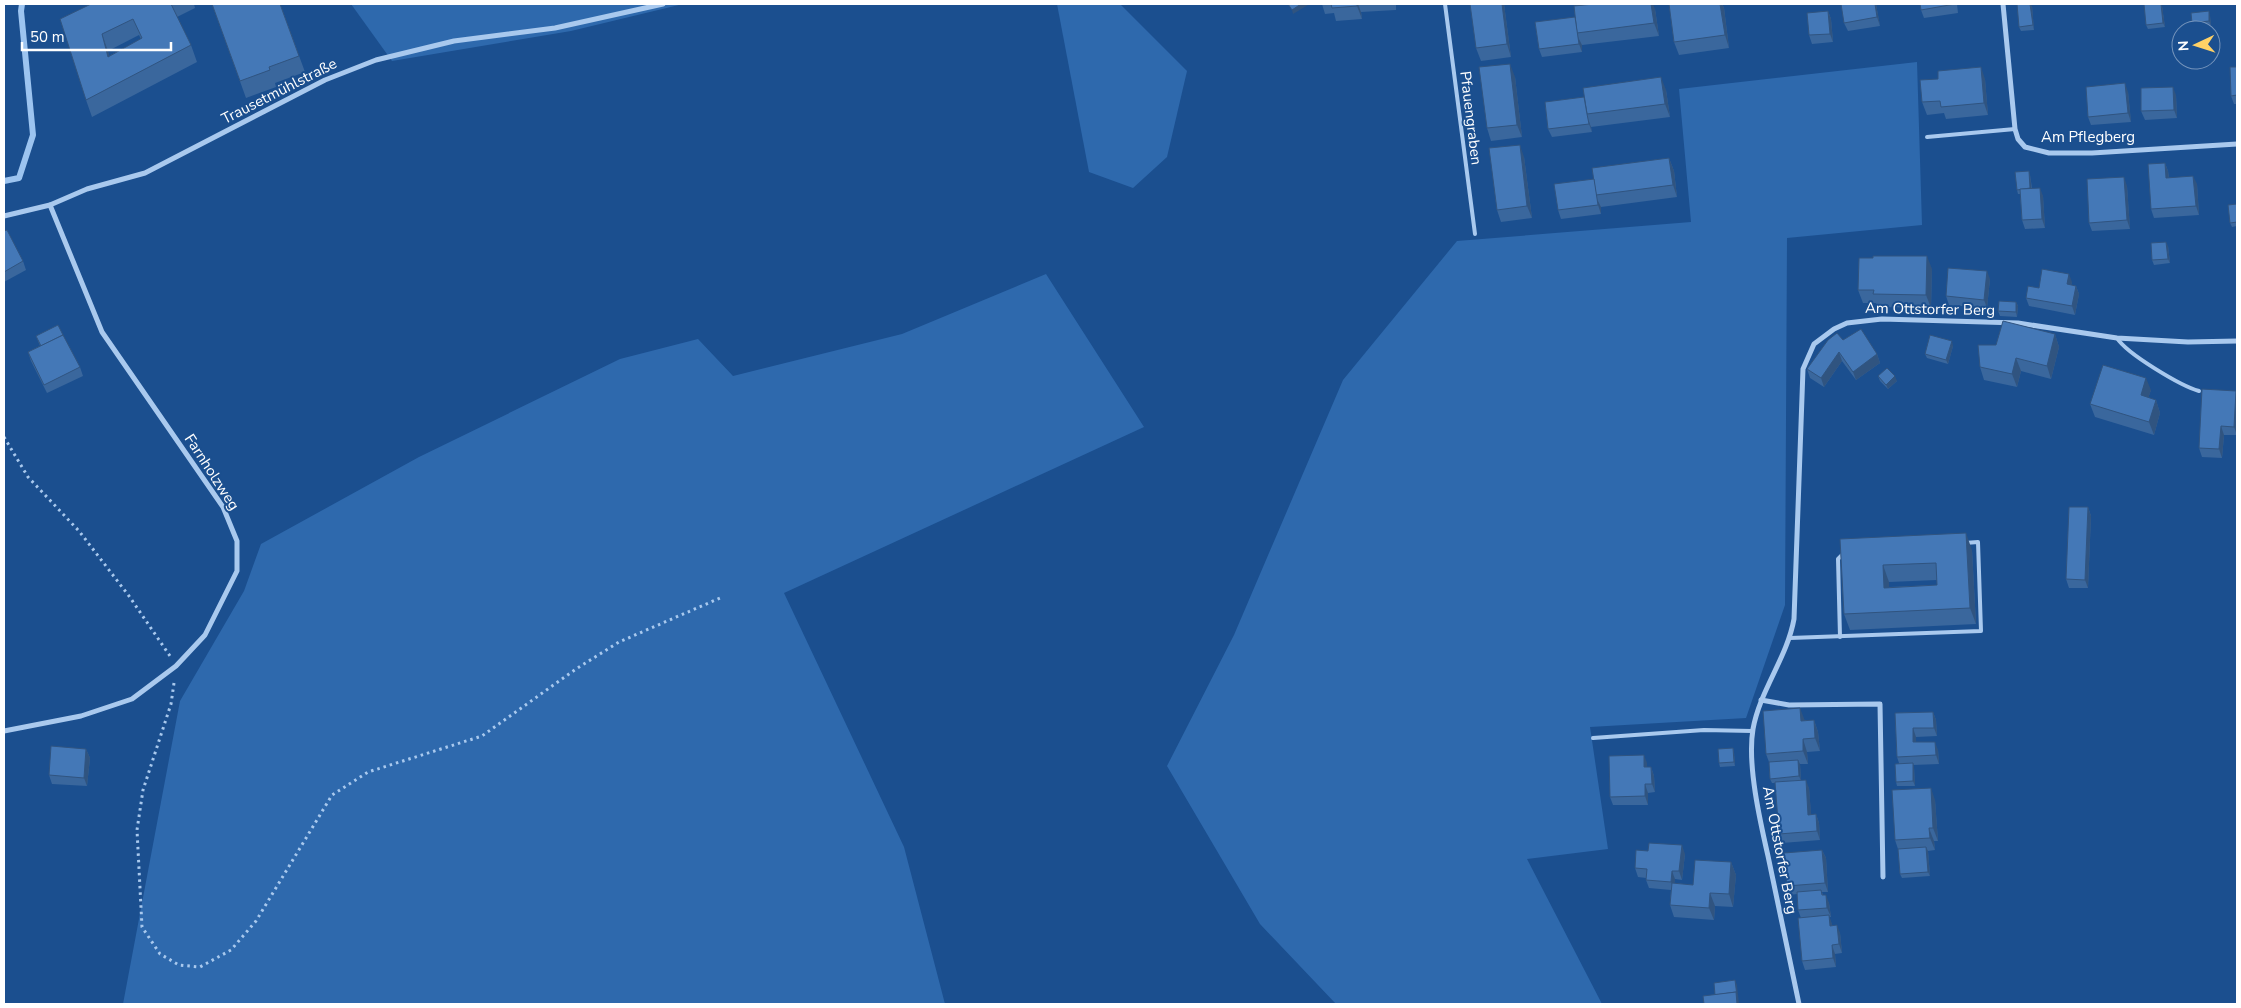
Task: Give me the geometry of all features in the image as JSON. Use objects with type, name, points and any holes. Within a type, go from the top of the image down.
[{"type":"street","name":"Trausetmühlstraße","points":[[4,216],[50,206],[87,189],[145,174],[325,80],[376,60],[454,41],[555,28],[663,4]]},
{"type":"street","points":[[2003,4],[2015,129]]},
{"type":"street","name":"Am Pflegberg","points":[[2015,129],[2018,139],[2025,147],[2049,153],[2237,144]]},
{"type":"street","name":"Farnholzweg","points":[[4,731],[81,716],[132,699],[176,666],[205,636],[237,571],[236,541],[223,507],[102,332],[50,206]]},
{"type":"street","name":"Am Ottstorfer Berg","points":[[1799,1004],[1758,813],[1752,731],[1761,700],[1790,638],[1796,595],[1803,369],[1808,356],[1819,340],[1834,329],[1847,323],[1882,318],[2018,324],[2118,338],[2188,342],[2237,341]]},
{"type":"street","points":[[1761,700],[1789,705],[1880,704],[1883,877]]},
{"type":"lane","name":"Pfauengraben","points":[[1445,4],[1475,234]]},
{"type":"lane","points":[[1927,138],[2015,129]]},
{"type":"lane","points":[[2118,338],[2125,348],[2177,382],[2199,391]]},
{"type":"lane","points":[[1790,638],[1981,631],[1978,542],[1958,543]]},
{"type":"lane","points":[[1840,636],[1838,560],[1848,547]]},
{"type":"lane","points":[[1593,738],[1704,730],[1752,731]]},
{"type":"path","points":[[4,437],[28,477],[79,531],[129,596],[176,666],[171,704],[143,790],[137,830],[142,926],[160,954],[179,965],[200,967],[231,950],[256,922],[332,796],[368,772],[482,736],[619,642],[720,598]]},
{"type":"shaded area","points":[[351,4],[683,4],[571,31],[392,61]]},
{"type":"shaded area","points":[[1057,4],[1120,4],[1187,71],[1167,157],[1133,188],[1089,172]]},
{"type":"shaded area","points":[[1917,62],[1922,225],[1787,238],[1785,605],[1746,718],[1590,727],[1608,849],[1527,859],[1602,1004],[1336,1004],[1260,924],[1167,766],[1234,635],[1343,380],[1457,241],[1691,222],[1679,89]]},
{"type":"shaded area","points":[[1046,274],[1144,427],[784,593],[904,847],[945,1004],[123,1004],[180,701],[244,591],[261,544],[419,457],[620,359],[698,339],[733,376],[902,334]]},
{"type":"building","points":[[91,4],[171,4],[191,45],[86,100],[60,19]],"holes":[[[133,19],[142,38],[108,57],[102,34]]]},
{"type":"building","points":[[212,4],[280,4],[299,56],[269,67],[270,70],[240,81]]},
{"type":"building","points":[[1288,4],[1301,4],[1292,10]]},
{"type":"building","points":[[1331,4],[1357,4],[1357,6],[1332,8]]},
{"type":"building","points":[[1470,4],[1502,4],[1507,44],[1476,48]]},
{"type":"building","points":[[1651,4],[1654,23],[1577,33],[1574,6]]},
{"type":"building","points":[[1669,4],[1720,4],[1725,35],[1674,42]]},
{"type":"building","points":[[1841,4],[1875,4],[1877,17],[1844,23]]},
{"type":"building","points":[[1920,4],[1955,4],[1921,10]]},
{"type":"building","points":[[2017,4],[2030,4],[2033,25],[2019,27]]},
{"type":"building","points":[[2144,4],[2161,4],[2163,23],[2146,25]]},
{"type":"building","points":[[1828,11],[1830,34],[1809,35],[1807,13]]},
{"type":"building","points":[[2209,11],[2209,20],[2192,20],[2191,13]]},
{"type":"building","points":[[1575,17],[1579,44],[1539,49],[1535,22]]},
{"type":"building","points":[[1510,64],[1517,125],[1487,128],[1479,67]]},
{"type":"building","points":[[1981,67],[1984,103],[1941,107],[1940,101],[1922,102],[1920,80],[1938,79],[1938,71]]},
{"type":"building","points":[[2230,67],[2237,67],[2237,95],[2231,96]]},
{"type":"building","points":[[1661,77],[1665,104],[1587,114],[1583,88]]},
{"type":"building","points":[[2125,83],[2128,113],[2088,117],[2086,87]]},
{"type":"building","points":[[2173,87],[2174,110],[2141,111],[2141,88]]},
{"type":"building","points":[[1584,97],[1589,124],[1548,129],[1545,102]]},
{"type":"building","points":[[1520,145],[1527,206],[1497,210],[1489,148]]},
{"type":"building","points":[[1669,158],[1673,185],[1596,195],[1592,168]]},
{"type":"building","points":[[2165,163],[2166,178],[2193,176],[2196,206],[2151,209],[2148,164]]},
{"type":"building","points":[[2029,171],[2030,188],[2017,190],[2015,172]]},
{"type":"building","points":[[2124,177],[2127,220],[2089,223],[2087,179]]},
{"type":"building","points":[[1594,179],[1598,205],[1558,210],[1554,184]]},
{"type":"building","points":[[2040,188],[2042,219],[2022,220],[2020,189]]},
{"type":"building","points":[[2237,204],[2237,222],[2230,223],[2228,205]]},
{"type":"building","points":[[7,230],[23,261],[4,272],[4,231]]},
{"type":"building","points":[[2166,242],[2168,259],[2152,260],[2151,243]]},
{"type":"building","points":[[1873,256],[1927,256],[1926,295],[1873,294],[1874,290],[1858,290],[1859,258],[1873,258]]},
{"type":"building","points":[[1948,268],[1987,271],[1984,300],[1946,296]]},
{"type":"building","points":[[2042,269],[2069,274],[2067,284],[2076,286],[2072,306],[2026,298],[2028,286],[2039,288]]},
{"type":"building","points":[[1999,301],[2016,302],[2016,312],[1998,311]]},
{"type":"building","points":[[2003,321],[2055,334],[2047,366],[2016,358],[2012,374],[1980,367],[1978,345],[1996,345]]},
{"type":"building","points":[[58,325],[63,335],[41,346],[36,336]]},
{"type":"building","points":[[1861,329],[1877,354],[1853,372],[1839,352],[1821,378],[1807,369],[1828,340],[1837,333],[1843,340]]},
{"type":"building","points":[[63,335],[80,367],[44,385],[28,352]]},
{"type":"building","points":[[1930,335],[1952,341],[1946,360],[1925,354]]},
{"type":"building","points":[[2103,365],[2146,378],[2141,395],[2156,400],[2149,422],[2090,404]]},
{"type":"building","points":[[1887,368],[1895,376],[1886,385],[1878,376]]},
{"type":"building","points":[[2202,389],[2236,391],[2234,427],[2221,426],[2219,449],[2199,448]]},
{"type":"building","points":[[2069,507],[2088,507],[2085,580],[2066,579]]},
{"type":"building","points":[[1966,533],[1970,608],[1844,614],[1840,539]],"holes":[[[1936,563],[1937,585],[1884,588],[1883,565]]]},
{"type":"building","points":[[1800,708],[1801,721],[1814,720],[1815,738],[1803,739],[1803,751],[1766,754],[1763,711]]},
{"type":"building","points":[[1933,712],[1934,728],[1913,728],[1913,742],[1935,742],[1936,755],[1897,757],[1895,713]]},
{"type":"building","points":[[51,746],[86,749],[84,778],[49,775]]},
{"type":"building","points":[[1733,748],[1734,762],[1719,763],[1718,749]]},
{"type":"building","points":[[1644,755],[1644,767],[1651,767],[1652,784],[1645,784],[1645,796],[1610,797],[1609,756]]},
{"type":"building","points":[[1798,760],[1799,776],[1770,779],[1769,762]]},
{"type":"building","points":[[1913,763],[1913,781],[1896,782],[1895,764]]},
{"type":"building","points":[[1806,780],[1808,815],[1816,814],[1817,831],[1779,834],[1775,782]]},
{"type":"building","points":[[1931,788],[1933,828],[1929,828],[1930,838],[1895,840],[1892,790]]},
{"type":"building","points":[[1649,843],[1682,845],[1679,871],[1672,871],[1671,882],[1646,880],[1647,869],[1635,868],[1636,850],[1648,851]]},
{"type":"building","points":[[1926,847],[1928,872],[1900,874],[1898,849]]},
{"type":"building","points":[[1822,850],[1825,883],[1787,886],[1784,853]]},
{"type":"building","points":[[1695,860],[1731,862],[1729,894],[1710,893],[1709,908],[1670,905],[1672,883],[1693,885]]},
{"type":"building","points":[[1821,890],[1822,895],[1826,895],[1827,908],[1798,910],[1797,892]]},
{"type":"building","points":[[1829,915],[1830,926],[1837,925],[1839,944],[1832,945],[1833,958],[1802,961],[1798,918]]},
{"type":"building","points":[[1735,980],[1737,996],[1736,992],[1715,995],[1714,983]]},
{"type":"building","points":[[1736,992],[1737,1004],[1704,1004],[1703,996]]},
{"type":"waterway","points":[[4,181],[19,178],[33,135],[21,11],[22,4]]}]
